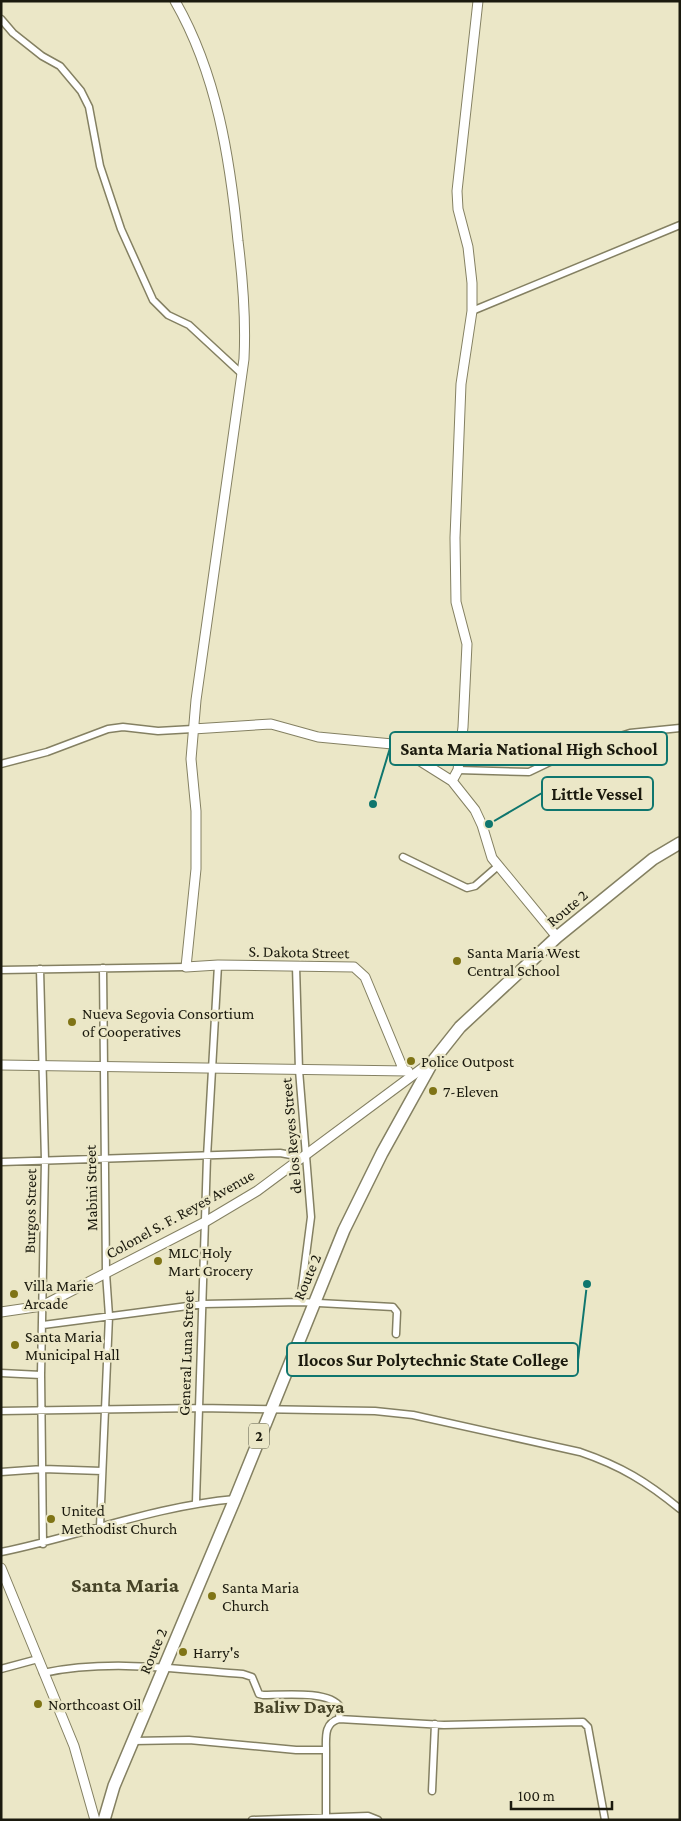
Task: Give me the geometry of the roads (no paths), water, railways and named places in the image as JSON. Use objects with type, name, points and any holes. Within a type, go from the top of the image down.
[{"type":"highway","name":"Route 2","points":[[104,1820],[114,1786],[235,1498],[344,1230],[378,1161],[432,1060],[460,1026],[557,937],[653,859],[680,843]]},
{"type":"street","points":[[1,970],[186,967],[196,869],[196,811],[190,759],[196,700],[242,374],[246,328],[226,144],[200,51],[175,1]]},
{"type":"street","points":[[452,781],[458,770],[463,727],[467,644],[456,594],[455,529],[461,384],[472,311],[471,264],[458,209],[457,191],[478,1]]},
{"type":"street","points":[[1,19],[13,34],[42,56],[60,66],[81,91],[88,107],[100,166],[122,229],[153,300],[168,315],[189,325],[242,374]]},
{"type":"street","points":[[472,311],[680,225]]},
{"type":"street","points":[[1,764],[47,752],[108,729],[123,727],[158,731],[194,726],[271,724],[318,737],[396,743],[407,748],[417,759],[452,781],[475,810],[490,853],[498,866],[557,937]]},
{"type":"street","points":[[458,770],[530,772],[552,761],[576,754],[630,733],[680,728]]},
{"type":"street","points":[[403,857],[467,888],[474,886],[498,866]]},
{"type":"street","name":"General Luna Street","points":[[196,1502],[204,1222],[214,1068],[218,966]]},
{"type":"street","name":"de los Reyes Street","points":[[296,966],[303,1156],[311,1217],[300,1302]]},
{"type":"street","name":"S. Dakota Street","points":[[186,967],[345,966],[360,971],[365,977],[404,1071]]},
{"type":"street","name":"Mabini Street","points":[[100,1527],[109,1316],[106,1273],[102,968]]},
{"type":"street","name":"Burgos Street","points":[[40,969],[41,1065],[45,1160],[41,1376],[43,1410],[43,1544]]},
{"type":"street","name":"Colonel S. F. Reyes Avenue","points":[[1,1312],[42,1306],[204,1222],[257,1191],[432,1060]]},
{"type":"street","points":[[1,1065],[416,1071]]},
{"type":"street","points":[[1,1162],[207,1157],[280,1153],[303,1156]]},
{"type":"street","points":[[43,1326],[202,1304],[300,1302],[314,1305],[393,1307],[397,1312],[396,1334]]},
{"type":"street","points":[[1,1373],[41,1376]]},
{"type":"street","points":[[1,1411],[198,1408],[375,1412],[413,1415],[580,1452],[619,1466],[640,1478],[680,1509]]},
{"type":"street","points":[[1,1472],[43,1469],[102,1472]]},
{"type":"street","points":[[1,1552],[43,1544],[196,1502],[235,1498]]},
{"type":"street","points":[[1,1568],[74,1746],[95,1820]]},
{"type":"street","points":[[1,1668],[38,1659]]},
{"type":"street","points":[[43,1673],[85,1667],[164,1668],[249,1675],[255,1680],[259,1694],[326,1697],[338,1703],[339,1719]]},
{"type":"street","points":[[326,1816],[326,1750],[329,1724],[339,1719],[434,1724],[583,1722],[588,1727],[605,1820]]},
{"type":"street","points":[[432,1791],[434,1724]]},
{"type":"street","points":[[133,1741],[189,1740],[296,1750],[326,1750]]},
{"type":"street","points":[[252,1820],[326,1816],[368,1816],[378,1820]]},
{"type":"place","name":"Santa Maria National High School","points":[[373,804]]},
{"type":"place","name":"Little Vessel","points":[[489,824]]},
{"type":"place","name":"Santa Maria West Central School","points":[[457,961]]},
{"type":"place","name":"Nueva Segovia Consortium of Cooperatives","points":[[72,1022]]},
{"type":"place","name":"Police Outpost","points":[[411,1061]]},
{"type":"place","name":"7-Eleven","points":[[433,1091]]},
{"type":"place","name":"MLC Holy Mart Grocery","points":[[158,1261]]},
{"type":"place","name":"Ilocos Sur Polytechnic State College","points":[[587,1284]]},
{"type":"place","name":"Villa Marie Arcade","points":[[14,1294]]},
{"type":"place","name":"Santa Maria Municipal Hall","points":[[15,1345]]},
{"type":"place","name":"United Methodist Church","points":[[51,1519]]},
{"type":"place","name":"Santa Maria Church","points":[[212,1596]]},
{"type":"place","name":"Harry's","points":[[183,1652]]},
{"type":"place","name":"Northcoast Oil","points":[[38,1704]]},
{"type":"district","name":"Santa Maria","points":[[125,1585]]},
{"type":"district","name":"Baliw Daya","points":[[299,1706]]}]
